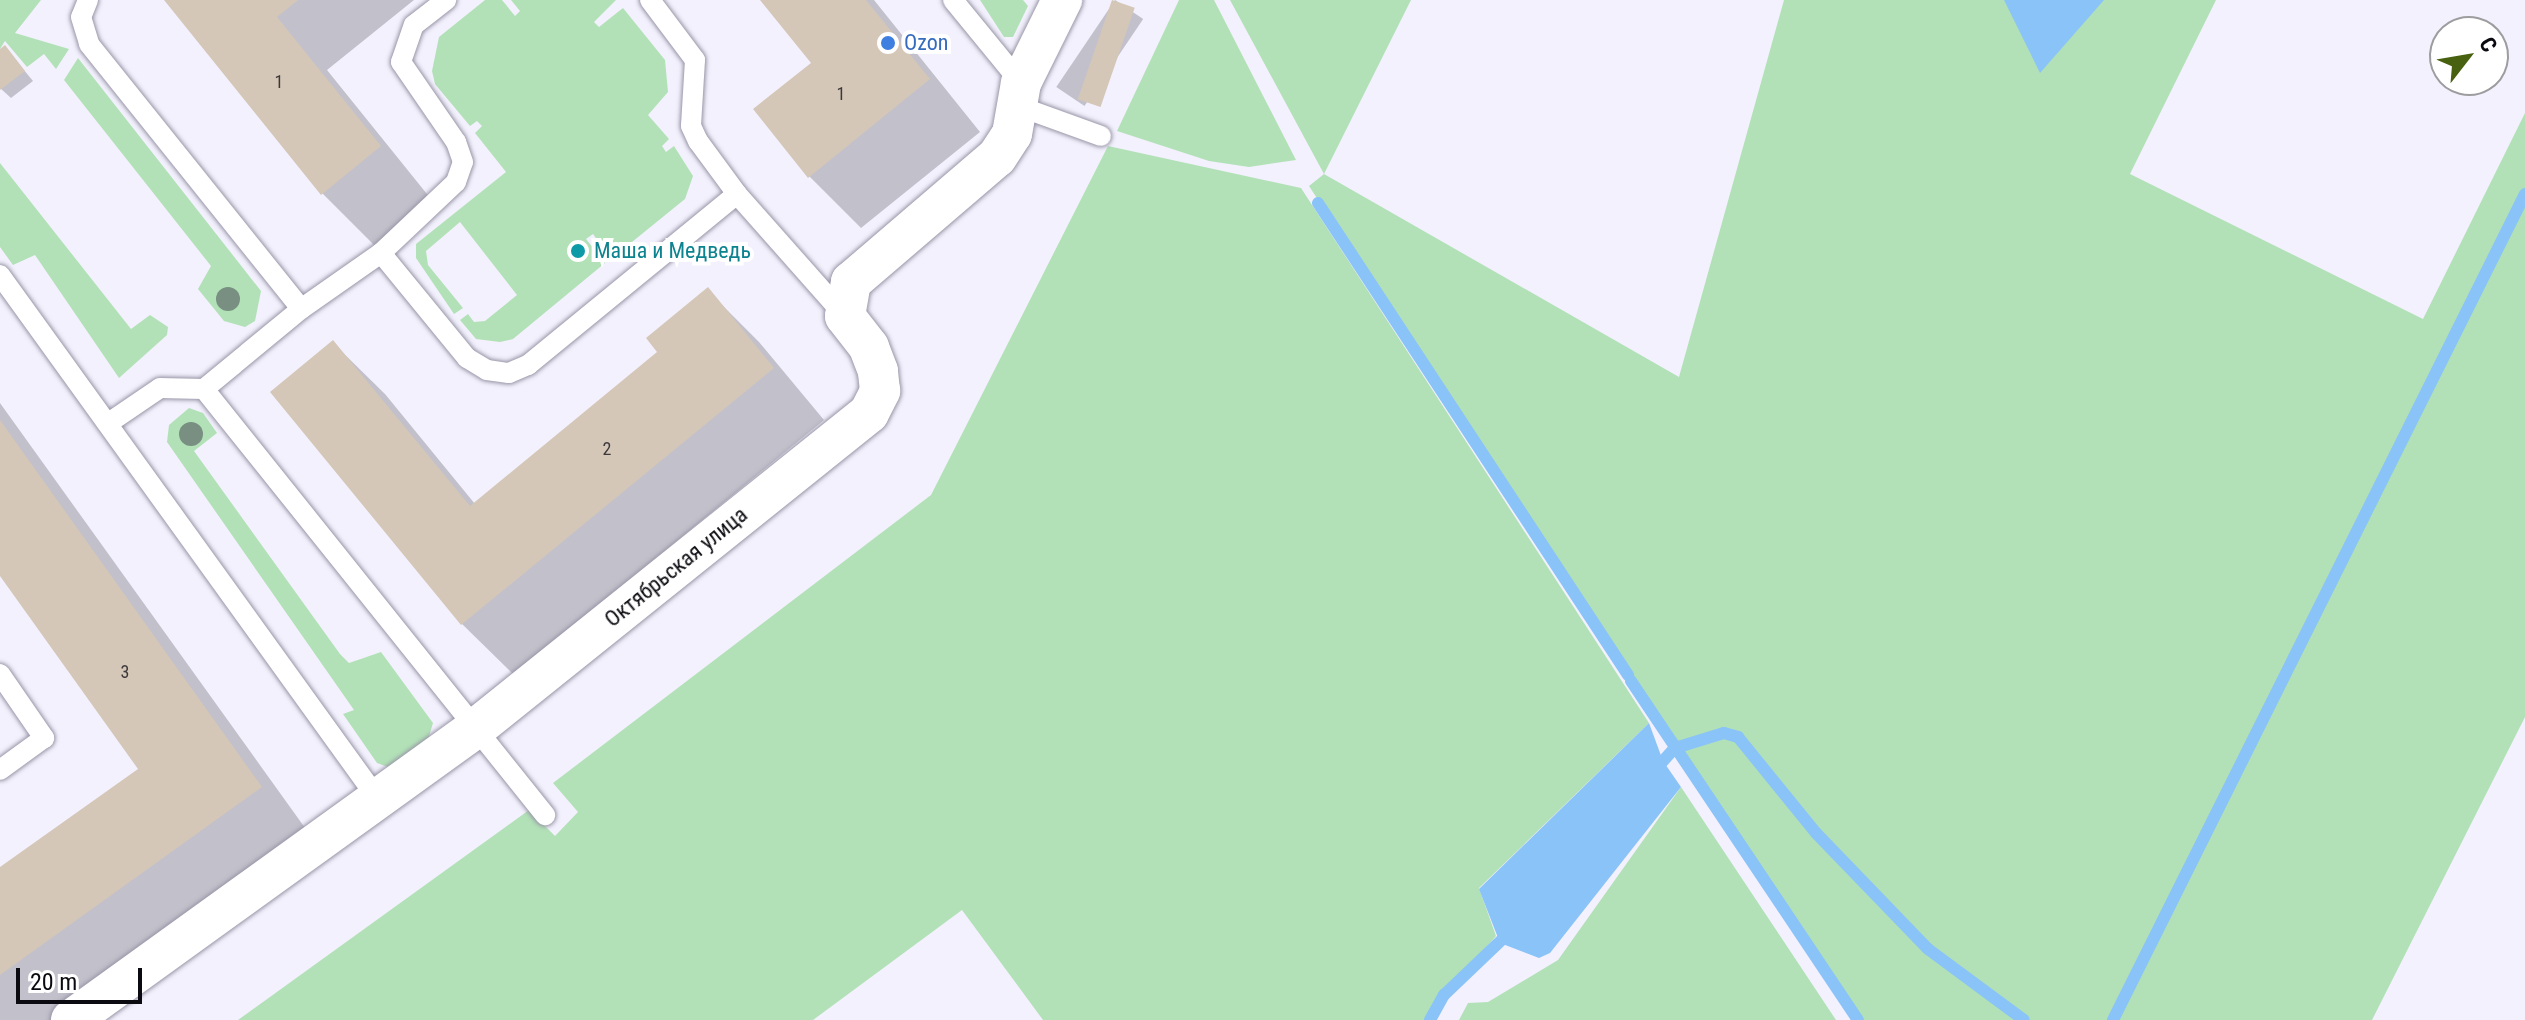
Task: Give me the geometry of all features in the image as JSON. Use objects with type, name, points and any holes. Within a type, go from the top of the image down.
[{"type":"street","points":[[845,316],[851,282],[997,157],[1012,134],[1021,95],[1062,0]]},
{"type":"street","name":"Октябрьская улица","points":[[71,1020],[475,729],[869,413],[880,391],[878,371],[869,347],[845,316]]},
{"type":"lane","points":[[88,0],[81,17],[89,44],[301,309]]},
{"type":"lane","points":[[110,422],[160,388],[204,389],[301,309],[381,253],[456,182],[463,162],[456,142],[401,62],[404,43],[414,25],[446,0]]},
{"type":"lane","points":[[650,0],[695,60],[691,126],[737,194],[845,316]]},
{"type":"lane","points":[[953,0],[1021,95],[1101,136]]},
{"type":"lane","points":[[381,253],[467,358],[487,370],[509,373],[528,365],[737,194]]},
{"type":"lane","points":[[0,275],[110,422],[377,798]]},
{"type":"lane","points":[[204,389],[545,815]]},
{"type":"lane","points":[[0,674],[44,738],[0,770]]},
{"type":"green space","points":[[0,0],[41,0],[15,33],[69,49],[56,69],[44,54],[27,67],[5,41],[0,49]]},
{"type":"green space","points":[[485,0],[502,0],[515,16],[520,11],[511,0],[616,0],[594,22],[599,27],[623,8],[665,60],[668,92],[648,115],[669,139],[662,146],[666,152],[674,146],[693,176],[685,199],[611,259],[593,234],[586,239],[605,263],[513,339],[500,342],[476,339],[460,320],[468,314],[474,322],[485,321],[517,295],[460,222],[426,251],[428,265],[463,308],[454,314],[416,258],[416,244],[506,172],[475,133],[482,126],[477,121],[470,126],[435,84],[432,71],[439,37]]},
{"type":"green space","points":[[980,0],[1023,0],[1028,6],[1013,37],[1004,37]]},
{"type":"green space","points":[[1179,0],[1214,0],[1296,160],[1249,167],[1209,161],[1117,131]]},
{"type":"green space","points":[[1230,0],[1411,0],[1324,174]]},
{"type":"green space","points":[[1784,0],[2216,0],[2130,174],[2423,319],[2525,113],[2525,717],[2372,1020],[1856,1020],[1309,186],[1324,174],[1679,377]]},
{"type":"green space","points":[[78,58],[261,291],[255,321],[245,327],[224,321],[198,289],[211,266],[64,80]]},
{"type":"green space","points":[[1108,146],[1301,188],[1649,723],[1479,888],[1496,936],[1444,995],[1430,1020],[1043,1020],[962,910],[813,1020],[238,1020],[529,810],[555,836],[578,812],[553,783],[931,495]]},
{"type":"green space","points":[[0,163],[131,329],[150,315],[168,327],[167,335],[119,378],[35,255],[13,265],[0,247]]},
{"type":"green space","points":[[189,408],[203,413],[217,433],[194,451],[340,654],[349,663],[381,652],[433,723],[427,743],[400,761],[388,767],[377,763],[343,714],[354,710],[167,442],[169,425]]},
{"type":"green space","points":[[1681,787],[1836,1020],[1459,1020],[1468,1003],[1488,1002],[1558,960]]},
{"type":"water","points":[[2004,0],[2104,0],[2040,73]]},
{"type":"water","points":[[1649,723],[1663,761],[1681,787],[1550,953],[1539,958],[1500,943],[1479,889]]},
{"type":"building","points":[[164,0],[298,0],[277,17],[381,146],[321,195]]},
{"type":"building","points":[[760,0],[866,0],[930,79],[808,178],[753,109],[811,63]]},
{"type":"building","points":[[1112,0],[1135,8],[1101,107],[1078,99]]},
{"type":"building","points":[[5,45],[25,71],[0,90],[0,49]]},
{"type":"building","points":[[708,287],[774,368],[461,625],[270,392],[333,340],[470,506],[657,352],[646,338]]},
{"type":"building","points":[[0,420],[262,787],[0,975],[0,867],[138,769],[0,576]]},
{"type":"waterway","points":[[2113,1020],[2525,194]]},
{"type":"waterway","points":[[1318,203],[1628,675]]},
{"type":"waterway","points":[[1631,681],[1858,1020]]},
{"type":"waterway","points":[[1654,771],[1675,748],[1724,733],[1738,737],[1816,833],[1928,949],[2024,1020]]},
{"type":"waterway","points":[[1430,1020],[1444,995],[1511,931]]},
{"type":"place","name":"Ozon","points":[[888,43]]},
{"type":"place","name":"Маша и Медведь","points":[[578,251]]}]
